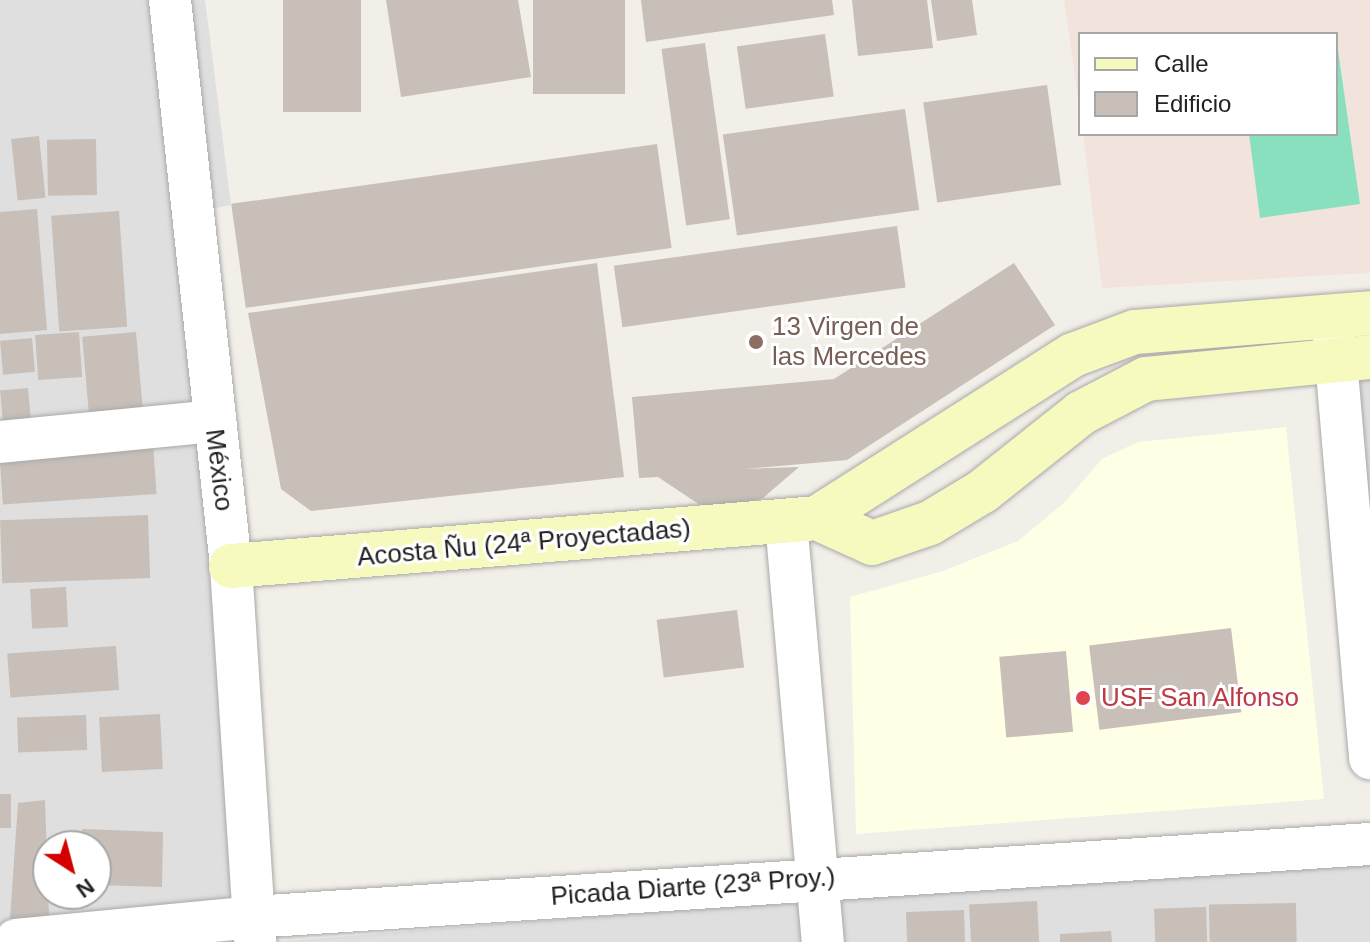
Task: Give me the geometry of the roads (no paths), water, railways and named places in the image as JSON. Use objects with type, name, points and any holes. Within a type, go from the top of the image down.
[{"type":"street","name":"México","points":[[170,0],[231,566],[254,930]]},
{"type":"street","points":[[1351,315],[1370,758]]},
{"type":"street","name":"Acosta Ñu (24ª Proyectadas)","points":[[801,519],[1073,355],[1135,332],[1351,315]]},
{"type":"street","name":"Acosta Ñu (24ª Proyectadas)","points":[[231,566],[801,519],[872,543],[930,523],[983,491],[1081,413],[1146,379],[1353,358]]},
{"type":"street","points":[[0,442],[213,421]]},
{"type":"street","points":[[801,519],[823,942]]},
{"type":"street","name":"Picada Diarte (23ª Proy.)","points":[[16,940],[254,930],[818,878],[1370,844]]},
{"type":"place","name":"13 Virgen de las Mercedes","points":[[756,342]]},
{"type":"place","name":"USF San Alfonso","points":[[1083,698]]}]
